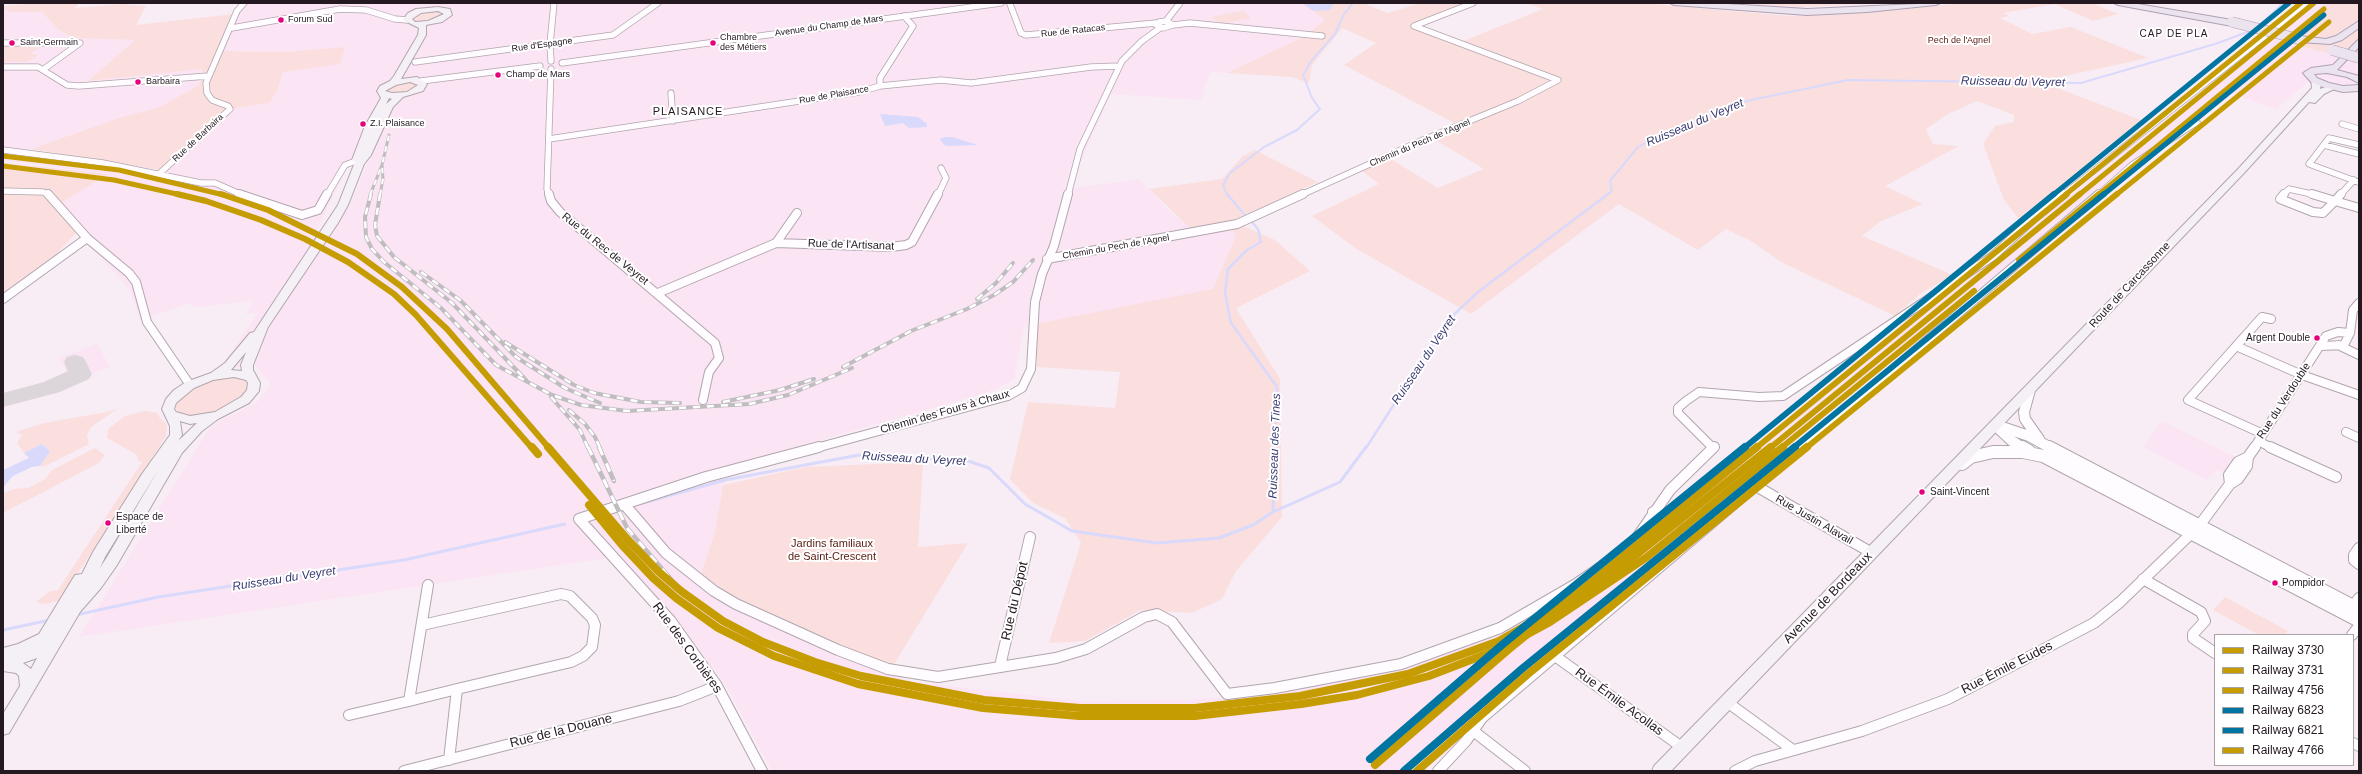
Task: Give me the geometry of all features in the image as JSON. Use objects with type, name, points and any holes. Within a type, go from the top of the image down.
[{"type":"main road","points":[[1674,3],[1807,12],[1867,10],[1936,3]]},
{"type":"main road","points":[[1695,3],[1821,10],[1919,3]]},
{"type":"main road","points":[[2118,3],[2232,22]]},
{"type":"main road","points":[[2130,3],[2201,15],[2298,39],[2332,50],[2358,54]]},
{"type":"main road","points":[[409,17],[432,9],[447,6],[449,13],[446,17],[435,22],[418,24]]},
{"type":"main road","points":[[393,83],[422,35],[423,27],[409,17]]},
{"type":"main road","points":[[410,79],[411,69],[426,43],[435,22]]},
{"type":"main road","points":[[2298,39],[2327,42],[2338,38],[2359,24]]},
{"type":"main road","points":[[2359,42],[2336,67],[2327,70],[2310,71],[2308,75],[2314,80],[2359,93]]},
{"type":"main road","points":[[2350,75],[2348,65],[2358,54]]},
{"type":"main road","points":[[2327,70],[2350,75],[2359,80]]},
{"type":"main road","points":[[75,608],[80,593],[98,556],[176,435],[177,429],[168,409],[170,402],[178,393],[190,385],[224,370],[262,327],[306,260],[333,223],[343,205],[360,161],[370,126],[384,98],[383,88],[393,83],[410,79],[422,84],[417,91],[400,96],[384,95]]},
{"type":"main road","name":"Route de Carcassonne","points":[[1996,426],[2264,146],[2316,89],[2317,84],[2314,80]]},
{"type":"main road","points":[[2338,88],[2359,88]]},
{"type":"main road","name":"Route de Carcassonne","points":[[2264,146],[2321,92],[2338,88]]},
{"type":"main road","points":[[360,161],[389,106],[400,96]]},
{"type":"main road","points":[[3,654],[33,645],[56,630],[96,584],[112,561],[177,450],[198,428],[245,400],[254,387],[254,383],[250,377],[247,365],[262,327]]},
{"type":"main road","points":[[210,377],[234,373],[250,377]]},
{"type":"main road","points":[[171,416],[190,420],[218,415]]},
{"type":"main road","name":"Avenue de Bordeaux","points":[[1660,771],[1996,426]]},
{"type":"main road","points":[[3,728],[50,648],[61,611],[82,575],[98,556]]},
{"type":"main road","points":[[3,661],[21,658],[50,648]]},
{"type":"main road","points":[[3,665],[20,668],[26,674],[28,686]]},
{"type":"street","name":"Rue de Barbaira","points":[[160,173],[230,109],[228,106],[212,100],[207,93],[208,76],[232,28],[237,11],[244,3]]},
{"type":"street","points":[[551,61],[550,44],[554,3]]},
{"type":"street","name":"Rue d'Espagne","points":[[415,62],[613,35],[658,3]]},
{"type":"street","name":"Avenue du Champ de Mars","points":[[562,63],[1007,3]]},
{"type":"street","name":"Rue de Ratacas","points":[[1007,3],[1021,33],[1026,36],[1146,23],[1158,26]]},
{"type":"street","points":[[1158,26],[1166,21],[1180,3]]},
{"type":"street","name":"Chemin du Pech de l'Agnel","points":[[1047,259],[1237,224],[1423,140],[1459,127],[1518,101],[1558,80],[1414,26],[1473,3]]},
{"type":"street","points":[[624,504],[666,553],[714,591],[736,604],[838,650],[888,670],[938,677],[1056,658],[1086,649],[1144,617],[1158,614],[1172,622],[1227,694],[1275,688],[1401,664],[1500,628],[1576,584],[1624,551],[1636,539],[1653,512],[1670,490],[1714,447],[1678,413],[1678,408],[1686,401],[1699,392],[1758,397],[1783,396],[1993,256],[2034,218],[2307,3]]},
{"type":"street","points":[[232,28],[340,9],[366,10],[389,17],[409,17]]},
{"type":"street","points":[[880,86],[880,78],[912,26],[904,16]]},
{"type":"street","points":[[1166,21],[1173,25]]},
{"type":"street","points":[[1158,26],[1170,27],[1173,25],[1190,23],[1322,36]]},
{"type":"street","name":"Chemin des Fours à Chaux","points":[[579,519],[706,477],[1008,396],[1022,388],[1031,369],[1035,302],[1047,259],[1054,246],[1080,149],[1119,66],[1128,54],[1158,26]]},
{"type":"street","points":[[3,43],[80,43],[44,68],[3,67]]},
{"type":"street","points":[[422,84],[452,78],[540,66],[551,61],[558,60],[562,63]]},
{"type":"street","points":[[540,66],[544,69],[551,69],[562,63]]},
{"type":"street","name":"Rue de Plaisance","points":[[549,139],[859,92],[880,86],[941,80],[971,83],[1091,67],[1119,66]]},
{"type":"street","points":[[44,68],[62,82],[73,85],[208,76]]},
{"type":"street","name":"Rue du Rec de Veyret","points":[[551,69],[547,189],[550,201],[584,233],[658,292],[715,343],[719,358],[710,372],[703,400]]},
{"type":"street","points":[[671,93],[673,121]]},
{"type":"street","points":[[1438,771],[1466,741],[1472,730],[1694,536],[1756,486],[1809,439],[2056,233],[2132,165],[2196,122]]},
{"type":"street","points":[[2342,124],[2359,129]]},
{"type":"street","points":[[2359,145],[2329,138],[2310,164],[2356,181],[2334,201],[2323,213],[2280,200],[2289,189],[2294,188],[2334,201],[2359,208]]},
{"type":"street","points":[[2324,145],[2359,154]]},
{"type":"street","points":[[3,150],[38,153],[160,173],[201,183],[215,183],[235,193],[298,215],[306,215],[318,210],[343,167],[360,161]]},
{"type":"street","name":"Rue de l'Artisanat","points":[[658,292],[776,243],[891,247],[906,245],[912,242],[924,223],[946,178],[941,168]]},
{"type":"street","points":[[3,191],[43,192],[50,195],[87,238],[129,273],[136,282],[147,322],[190,385]]},
{"type":"street","points":[[776,243],[797,213]]},
{"type":"street","points":[[3,299],[87,238]]},
{"type":"street","points":[[2321,346],[2344,345],[2350,334],[2353,310],[2359,303]]},
{"type":"street","points":[[2271,319],[2262,317],[2188,400],[2336,477]]},
{"type":"street","name":"Rue du Verdouble","points":[[2195,529],[2230,484],[2238,479],[2247,466],[2248,457],[2321,346],[2326,336],[2338,332],[2350,334]]},
{"type":"street","points":[[2338,345],[2359,354]]},
{"type":"street","points":[[2236,346],[2302,375],[2359,395]]},
{"type":"street","points":[[2030,390],[2024,412],[2025,418],[2043,443]]},
{"type":"street","points":[[1996,426],[2021,432],[2043,443],[2126,493],[2195,529],[2359,621]]},
{"type":"street","points":[[1996,426],[2018,446],[2126,493]]},
{"type":"street","points":[[2346,432],[2359,438]]},
{"type":"street","points":[[1948,475],[1971,457],[1981,453],[2007,451],[2034,454]]},
{"type":"street","name":"Rue Justin Alavail","points":[[1756,486],[1872,553]]},
{"type":"street","points":[[1653,512],[1665,519]]},
{"type":"street","name":"Rue des Corbières","points":[[579,519],[670,620],[717,686],[762,771]]},
{"type":"street","points":[[2195,529],[2357,604]]},
{"type":"street","name":"Rue Émile Eudes","points":[[1735,771],[1755,761],[1862,731],[1948,699],[2094,623],[2120,602],[2195,529]]},
{"type":"street","points":[[1684,530],[1694,536]]},
{"type":"street","name":"Rue du Dépot","points":[[1000,666],[1030,537]]},
{"type":"street","points":[[2359,548],[2354,555],[2354,560],[2359,564]]},
{"type":"street","points":[[2143,579],[2201,612],[2205,621],[2193,634],[2193,638],[2214,652]]},
{"type":"street","points":[[409,701],[428,585]]},
{"type":"street","points":[[349,716],[571,662],[583,656],[592,647],[595,625],[592,618],[570,596],[561,594],[422,625]]},
{"type":"street","points":[[2353,634],[2359,626]]},
{"type":"street","name":"Rue Émile Acollas","points":[[1555,656],[1683,748]]},
{"type":"street","name":"Rue de la Douane","points":[[404,771],[679,701],[717,686]]},
{"type":"street","points":[[449,760],[457,689]]},
{"type":"street","points":[[1727,702],[1793,750]]},
{"type":"street","points":[[1472,730],[1525,771]]},
{"type":"shaded area","points":[[248,3],[1302,3],[1325,20],[1307,35],[1227,73],[1210,72],[1201,100],[1111,94],[1069,189],[1139,179],[1169,211],[1191,228],[1227,220],[1236,236],[1214,289],[1024,327],[1014,379],[998,388],[979,395],[743,462],[723,485],[715,532],[700,577],[820,639],[893,666],[905,681],[1079,701],[1180,700],[1230,697],[1419,663],[1539,611],[1607,567],[1665,522],[1681,533],[1403,771],[772,771],[726,686],[674,617],[621,556],[79,637],[211,426],[256,403],[271,385],[256,366],[219,369],[258,313],[245,314],[253,301],[193,307],[191,303],[140,320],[130,290],[55,207],[107,174],[3,160],[3,153],[84,163],[161,177],[235,108],[269,103],[277,91],[283,72],[340,63],[345,47],[285,52],[216,51],[234,14]],"holes":[[[380,136],[349,206],[326,245],[313,238],[362,137]]]},
{"type":"shaded area","points":[[2310,3],[2327,3],[2289,35],[2275,31]]},
{"type":"shaded area","points":[[3,8],[10,12],[42,12],[59,30],[73,38],[135,40],[88,81],[203,69],[199,85],[160,107],[122,117],[31,149],[3,149]]},
{"type":"shaded area","points":[[2270,35],[2284,39],[2282,41],[2359,62],[2355,68],[2359,76],[2359,91],[2337,90],[2308,82],[2276,109],[2221,90],[1687,528],[1671,517]]},
{"type":"shaded area","points":[[97,344],[110,367],[72,382],[59,358]]},
{"type":"shaded area","points":[[2162,421],[2236,457],[2223,472],[2217,470],[2207,480],[2143,447]]},
{"type":"green space","points":[[43,3],[79,3],[75,8],[122,4],[146,6],[136,25],[234,14],[216,51],[285,52],[345,47],[340,64],[283,72],[277,91],[269,103],[235,108],[168,171],[31,149],[122,117],[160,107],[199,85],[203,69],[88,81],[135,40],[73,38],[59,30],[42,12],[10,12],[3,8],[3,6]]},
{"type":"green space","name":"Pech de l'Agnel","points":[[1302,3],[1363,3],[1388,13],[1420,3],[1467,3],[1474,5],[1421,27],[1463,41],[1543,9],[1526,3],[1641,3],[1790,16],[1874,12],[1964,3],[2092,3],[2118,14],[2093,21],[2055,4],[2003,13],[2009,16],[2000,18],[2032,34],[2071,27],[2148,58],[2051,79],[2055,87],[2146,122],[2021,222],[2004,200],[1983,144],[1995,126],[2014,122],[2014,115],[1977,101],[1948,114],[1926,129],[1933,144],[1959,146],[1885,186],[1923,204],[1881,221],[1862,236],[1953,275],[1920,294],[1895,316],[1781,262],[1751,241],[1726,229],[1698,250],[1619,204],[1471,314],[1355,248],[1312,216],[1379,184],[1362,171],[1389,158],[1438,188],[1484,169],[1432,138],[1458,125],[1344,65],[1376,43],[1342,28],[1312,65],[1309,83],[1292,77],[1227,73],[1307,35],[1325,20]]},
{"type":"green space","points":[[1719,3],[1894,3],[1800,7]]},
{"type":"green space","points":[[2327,3],[2359,3],[2359,62],[2282,41]]},
{"type":"green space","points":[[436,10],[446,13],[434,21],[416,22],[411,19],[417,14]]},
{"type":"green space","points":[[1243,11],[1251,18],[1220,24],[1212,17]]},
{"type":"green space","points":[[42,46],[29,54],[38,55],[27,62],[3,62],[3,47]]},
{"type":"green space","points":[[409,81],[419,85],[417,89],[401,94],[386,93],[386,90],[390,86]]},
{"type":"green space","points":[[1255,150],[1318,182],[1235,219],[1191,229],[1149,189],[1222,179],[1243,156]]},
{"type":"green space","points":[[3,163],[108,174],[55,207],[76,233],[50,261],[3,294]]},
{"type":"green space","points":[[1241,225],[1275,240],[1310,271],[1236,308],[1280,379],[1282,517],[1236,571],[1222,599],[1192,613],[1141,610],[1085,641],[1049,643],[1081,543],[1065,518],[1033,503],[1010,479],[1028,402],[1115,408],[1120,372],[1037,367],[1036,324],[1213,289],[1236,236],[1232,229]]},
{"type":"green space","points":[[230,377],[245,380],[248,384],[248,390],[244,396],[217,413],[194,417],[185,416],[179,413],[176,408],[176,403],[188,390],[208,380]]},
{"type":"green space","points":[[117,409],[91,427],[87,436],[89,444],[43,467],[40,466],[50,451],[42,444],[24,453],[17,443],[22,435],[16,432],[44,423]]},
{"type":"green space","points":[[145,411],[158,413],[159,417],[167,425],[166,436],[61,600],[46,604],[39,603],[37,601],[50,591],[58,590],[142,462],[138,461],[137,455],[107,438],[108,429],[125,416]]},
{"type":"green space","points":[[95,448],[105,455],[99,463],[3,513],[3,494],[13,489],[28,488],[45,479],[52,470]]},
{"type":"green space","name":"Jardins familiaux de Saint-Crescent","points":[[923,462],[918,547],[968,543],[893,666],[820,639],[763,612],[700,577],[715,532],[723,485],[806,467]]},
{"type":"green space","points":[[2225,597],[2288,631],[2286,634],[2257,634],[2213,610]]},
{"type":"water","points":[[1302,3],[1334,3],[1330,10],[1313,11]]},
{"type":"water","points":[[880,114],[918,117],[927,124],[927,127],[909,128],[903,123],[885,126]]},
{"type":"water","points":[[952,137],[978,145],[948,146],[944,145],[940,139]]},
{"type":"water","points":[[42,444],[50,451],[40,466],[32,467],[13,476],[3,487],[3,470],[29,458],[24,453]]},
{"type":"waterway","name":"Ruisseau des Tines","points":[[1227,195],[1223,185],[1230,173],[1264,147],[1297,130],[1320,109],[1312,98],[1303,75],[1312,60],[1335,34],[1344,14],[1353,3]]},
{"type":"waterway","name":"Ruisseau du Veyret","points":[[2259,26],[2283,3]]},
{"type":"waterway","name":"Ruisseau du Veyret","points":[[1606,195],[1612,191],[1610,181],[1637,148],[1655,137],[1746,101],[1848,80],[2081,83],[2215,44],[2253,30]]},
{"type":"waterway","name":"Ruisseau des Tines","points":[[1227,194],[1244,214]]},
{"type":"waterway","name":"Ruisseau du Veyret","points":[[1366,448],[1448,320],[1478,292],[1608,194]]},
{"type":"waterway","name":"Ruisseau des Tines","points":[[1251,221],[1258,229],[1261,242],[1247,250],[1228,269],[1225,293],[1231,323],[1277,387],[1275,448]]},
{"type":"waterway","name":"Ruisseau des Tines","points":[[1273,512],[1275,447]]},
{"type":"waterway","name":"Ruisseau du Veyret","points":[[1273,512],[1340,482],[1366,447]]},
{"type":"waterway","name":"Ruisseau du Veyret","points":[[643,503],[725,480],[859,455],[965,460],[989,468],[1025,504],[1072,531],[1157,543],[1219,538],[1253,525],[1273,512]]},
{"type":"waterway","name":"Ruisseau du Veyret","points":[[76,615],[158,597],[404,560],[565,524]]},
{"type":"waterway","name":"Ruisseau du Veyret","points":[[3,630],[50,620]]},
{"type":"taxiway","points":[[3,400],[52,387],[81,374],[75,362]]},
{"type":"tunnel","points":[[1665,519],[1684,530]]},
{"type":"railway","points":[[382,165],[389,135]]},
{"type":"railway","points":[[370,195],[382,165]]},
{"type":"railway","points":[[380,195],[383,179],[382,165]]},
{"type":"railway","points":[[371,194],[365,217],[366,237],[372,249],[384,262],[441,308],[496,365],[552,395],[581,405],[627,411],[749,404],[788,395],[852,368]]},
{"type":"railway","points":[[380,194],[375,225],[377,236],[394,257],[452,303],[526,380]]},
{"type":"railway","points":[[843,367],[911,331],[967,309],[994,295],[1013,282],[1033,260]]},
{"type":"railway","points":[[977,299],[996,283],[1013,263]]},
{"type":"railway","points":[[421,272],[460,300],[516,357],[565,388],[600,403]]},
{"type":"railway","points":[[505,342],[574,385],[594,393],[641,402],[680,403]]},
{"type":"railway","points":[[723,402],[780,390],[814,379]]},
{"type":"railway","points":[[551,397],[580,430],[588,448]]},
{"type":"railway","points":[[569,410],[585,424],[595,437],[600,448]]},
{"type":"railway","points":[[588,447],[627,528],[681,591]]},
{"type":"railway","points":[[599,447],[614,481]]},
{"type":"rail line","name":"6821","points":[[1370,759],[1503,644],[2289,3]]},
{"type":"rail line","name":"4756","points":[[1375,765],[1508,650],[2301,3]]},
{"type":"rail line","name":"3730","points":[[3,156],[119,170],[211,191],[268,210],[357,254],[402,287],[447,329],[628,540],[659,572],[681,591],[723,621],[763,642],[815,662],[861,676],[984,700],[1080,708],[1195,708],[1300,696],[1408,674],[1499,641],[1564,604],[1627,562],[1692,511],[2314,3]]},
{"type":"rail line","name":"3731","points":[[2019,260],[2324,9]]},
{"type":"rail line","name":"6823","points":[[1404,771],[1523,668],[2324,15]]},
{"type":"rail line","name":"4766","points":[[1417,771],[1528,674],[2329,22]]},
{"type":"rail line","name":"3731","points":[[3,166],[114,180],[206,201],[261,220],[305,239],[348,262],[394,294],[416,315],[538,454]]},
{"type":"rail line","name":"3731","points":[[589,505],[622,545],[653,578],[676,598],[718,628],[774,656],[858,684],[983,708],[1079,716],[1195,716],[1301,704],[1357,695],[1429,676],[1502,648],[1550,622],[1647,557],[1974,291]]},
{"type":"place","name":"Forum Sud","points":[[281,20]]},
{"type":"place","name":"Saint-Germain","points":[[12,43]]},
{"type":"place","name":"Chambre des Métiers","points":[[713,43]]},
{"type":"place","name":"Champ de Mars","points":[[498,75]]},
{"type":"place","name":"Barbaira","points":[[138,82]]},
{"type":"place","name":"Z.I. Plaisance","points":[[363,124]]},
{"type":"place","name":"Argent Double","points":[[2317,338]]},
{"type":"place","name":"Saint-Vincent","points":[[1922,492]]},
{"type":"place","name":"Espace de Liberté","points":[[108,523]]},
{"type":"place","name":"Pompidor","points":[[2275,583]]},
{"type":"district","name":"CAP DE PLA","points":[[2174,34]]},
{"type":"district","name":"PLAISANCE","points":[[688,112]]}]
